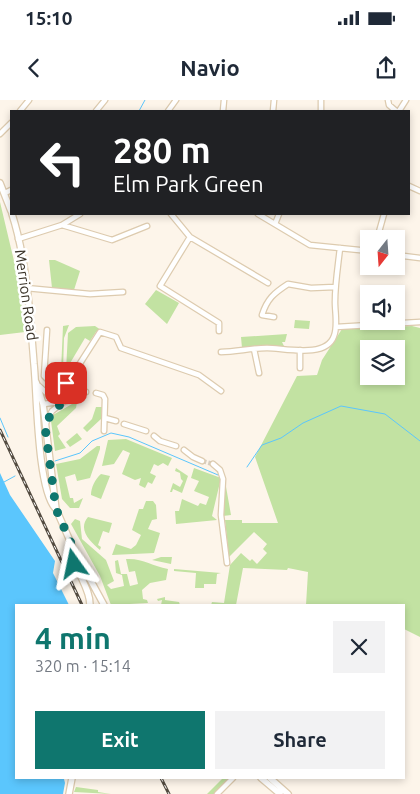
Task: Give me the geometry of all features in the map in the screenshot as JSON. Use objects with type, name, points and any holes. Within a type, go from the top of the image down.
[{"type":"main road","name":"Merrion Road","points":[[0,183],[8,192]]},
{"type":"main road","name":"Merrion Road","points":[[12,215],[26,288],[48,492],[51,504],[56,509]]},
{"type":"main road","name":"Merrion Road","points":[[39,404],[45,427],[56,509],[74,550],[103,603]]},
{"type":"main road","name":"Merrion Road","points":[[74,550],[74,564],[92,604]]},
{"type":"main road","points":[[69,794],[72,779]]},
{"type":"main road","points":[[262,779],[280,794]]},
{"type":"main road","points":[[271,779],[288,794]]},
{"type":"street","points":[[21,110],[29,100]]},
{"type":"street","points":[[97,110],[105,100]]},
{"type":"street","points":[[388,100],[389,105],[396,110]]},
{"type":"street","points":[[398,110],[406,100]]},
{"type":"street","points":[[0,134],[10,123]]},
{"type":"street","points":[[18,239],[62,225],[78,215]]},
{"type":"street","points":[[172,215],[190,237],[268,283]]},
{"type":"street","points":[[260,215],[295,238],[310,245],[360,251]]},
{"type":"street","points":[[275,224],[279,215]]},
{"type":"street","points":[[380,230],[384,215]]},
{"type":"street","points":[[62,225],[112,240],[147,226]]},
{"type":"street","points":[[190,237],[160,286],[219,323],[219,331]]},
{"type":"street","points":[[225,353],[254,349],[300,350],[325,347],[332,340],[336,328],[335,287],[340,248]]},
{"type":"street","points":[[405,256],[420,258]]},
{"type":"street","points":[[274,317],[262,315],[265,305],[268,298],[288,284],[311,288],[335,287]]},
{"type":"street","points":[[26,288],[90,294],[123,292]]},
{"type":"street","points":[[336,328],[420,322]]},
{"type":"street","points":[[46,330],[44,376],[52,384],[71,383]]},
{"type":"street","points":[[45,427],[52,411],[66,402],[72,391],[70,379],[98,333],[103,332],[116,337],[121,348],[199,375],[222,391]]},
{"type":"street","points":[[254,349],[259,374]]},
{"type":"street","points":[[300,350],[300,368]]},
{"type":"street","points":[[37,384],[53,399],[66,402]]},
{"type":"street","points":[[72,391],[86,392]]},
{"type":"street","points":[[96,393],[103,395],[105,399],[104,431]]},
{"type":"street","points":[[39,404],[66,402]]},
{"type":"street","points":[[105,418],[116,421]]},
{"type":"street","points":[[124,424],[146,431]]},
{"type":"street","points":[[154,436],[160,441],[176,446]]},
{"type":"street","points":[[184,450],[202,461]]},
{"type":"street","points":[[213,464],[220,470],[223,479],[221,515],[227,563]]},
{"type":"street","points":[[218,794],[232,779]]},
{"type":"green space","points":[[0,202],[19,282],[25,332],[0,335]]},
{"type":"green space","points":[[49,260],[55,260],[80,271],[74,290],[52,288]]},
{"type":"green space","points":[[156,290],[179,303],[167,324],[145,304]]},
{"type":"green space","points":[[295,320],[310,321],[309,329],[294,328]]},
{"type":"green space","points":[[69,325],[64,338],[63,371],[61,371],[63,326]]},
{"type":"green space","points":[[95,326],[101,330],[96,332],[90,341],[85,338],[66,370],[68,333],[76,327]]},
{"type":"green space","points":[[405,326],[412,326],[420,328],[420,637],[405,630],[405,604],[306,604],[308,572],[288,568],[287,570],[243,568],[236,604],[211,604],[212,602],[224,603],[230,565],[241,553],[257,564],[267,553],[263,549],[267,544],[254,532],[229,557],[225,520],[242,520],[242,523],[278,523],[255,457],[297,376],[317,375],[322,360],[342,329],[405,330]]},
{"type":"green space","points":[[287,334],[285,342],[282,342],[285,348],[266,345],[242,348],[241,337]]},
{"type":"green space","points":[[78,396],[76,408],[57,426],[60,434],[58,436],[66,448],[55,451],[51,421],[53,415],[72,404]]},
{"type":"green space","points":[[96,407],[102,407],[101,419],[87,432],[83,428],[92,419]]},
{"type":"green space","points":[[77,433],[82,439],[70,447],[66,442]]},
{"type":"green space","points":[[126,439],[172,458],[168,466],[163,463],[158,466],[154,464],[150,473],[156,476],[152,484],[148,482],[145,488],[139,485],[141,478],[135,480],[122,474],[130,453],[123,450],[114,464],[102,466],[108,440]]},
{"type":"green space","points":[[97,446],[100,446],[100,449],[90,478],[77,481],[75,474],[65,477],[70,498],[73,498],[74,503],[83,498],[79,508],[70,508],[62,499],[56,464],[80,459]]},
{"type":"green space","points":[[176,468],[188,476],[182,493],[173,489],[170,492],[173,483],[180,487],[183,481],[180,473],[175,471]]},
{"type":"green space","points":[[194,468],[221,478],[212,516],[217,520],[176,524],[175,511],[179,511],[182,499],[198,506],[200,503],[206,505],[209,497],[194,491],[199,481],[191,478]]},
{"type":"green space","points":[[101,474],[110,476],[101,499],[91,495],[94,484]]},
{"type":"green space","points":[[225,481],[231,515],[223,516]]},
{"type":"green space","points":[[146,501],[153,501],[156,505],[157,519],[152,520],[148,529],[160,533],[154,553],[112,555],[116,544],[131,549],[136,545],[141,535],[132,530],[139,509],[143,509]]},
{"type":"green space","points":[[88,517],[112,523],[109,533],[103,531],[98,545],[101,547],[100,550],[86,535],[84,527]]},
{"type":"green space","points":[[75,519],[80,521],[82,539],[106,560],[114,581],[107,585],[111,589],[124,586],[122,575],[116,573],[115,561],[118,560],[121,574],[127,574],[130,586],[138,584],[135,571],[129,572],[126,559],[143,561],[168,569],[166,580],[150,583],[142,590],[143,599],[147,600],[148,603],[111,604],[100,576],[71,524]]},
{"type":"green space","points":[[161,557],[172,557],[171,564],[152,560]]},
{"type":"green space","points":[[174,569],[221,573],[217,574],[216,584],[204,584],[204,588],[195,588],[196,573],[174,571]]},
{"type":"green space","points":[[165,597],[165,600],[179,602],[180,604],[161,604],[162,600],[158,601],[157,599]]},
{"type":"green space","points":[[222,779],[228,779],[214,794],[207,794]]},
{"type":"green space","points":[[76,787],[98,790],[98,792],[111,794],[74,792]]},
{"type":"water","points":[[0,473],[10,495],[55,561],[53,573],[68,604],[15,604],[15,779],[64,779],[63,794],[0,794]]},
{"type":"waterway","points":[[140,110],[145,100]]},
{"type":"waterway","points":[[247,467],[262,445],[281,438],[303,423],[341,406],[385,414],[420,441]]},
{"type":"waterway","points":[[0,418],[8,437]]},
{"type":"waterway","points":[[55,461],[80,453],[92,441],[111,433],[129,437],[218,475]]},
{"type":"waterway","points":[[4,482],[15,476]]},
{"type":"tunnel","points":[[202,461],[213,464]]},
{"type":"railway","points":[[0,430],[82,604]]},
{"type":"railway","points":[[162,779],[169,794]]},
{"type":"route","points":[[66,383],[71,383],[72,391],[70,397],[52,411],[48,416],[45,427],[56,509],[74,550],[74,564]]}]
